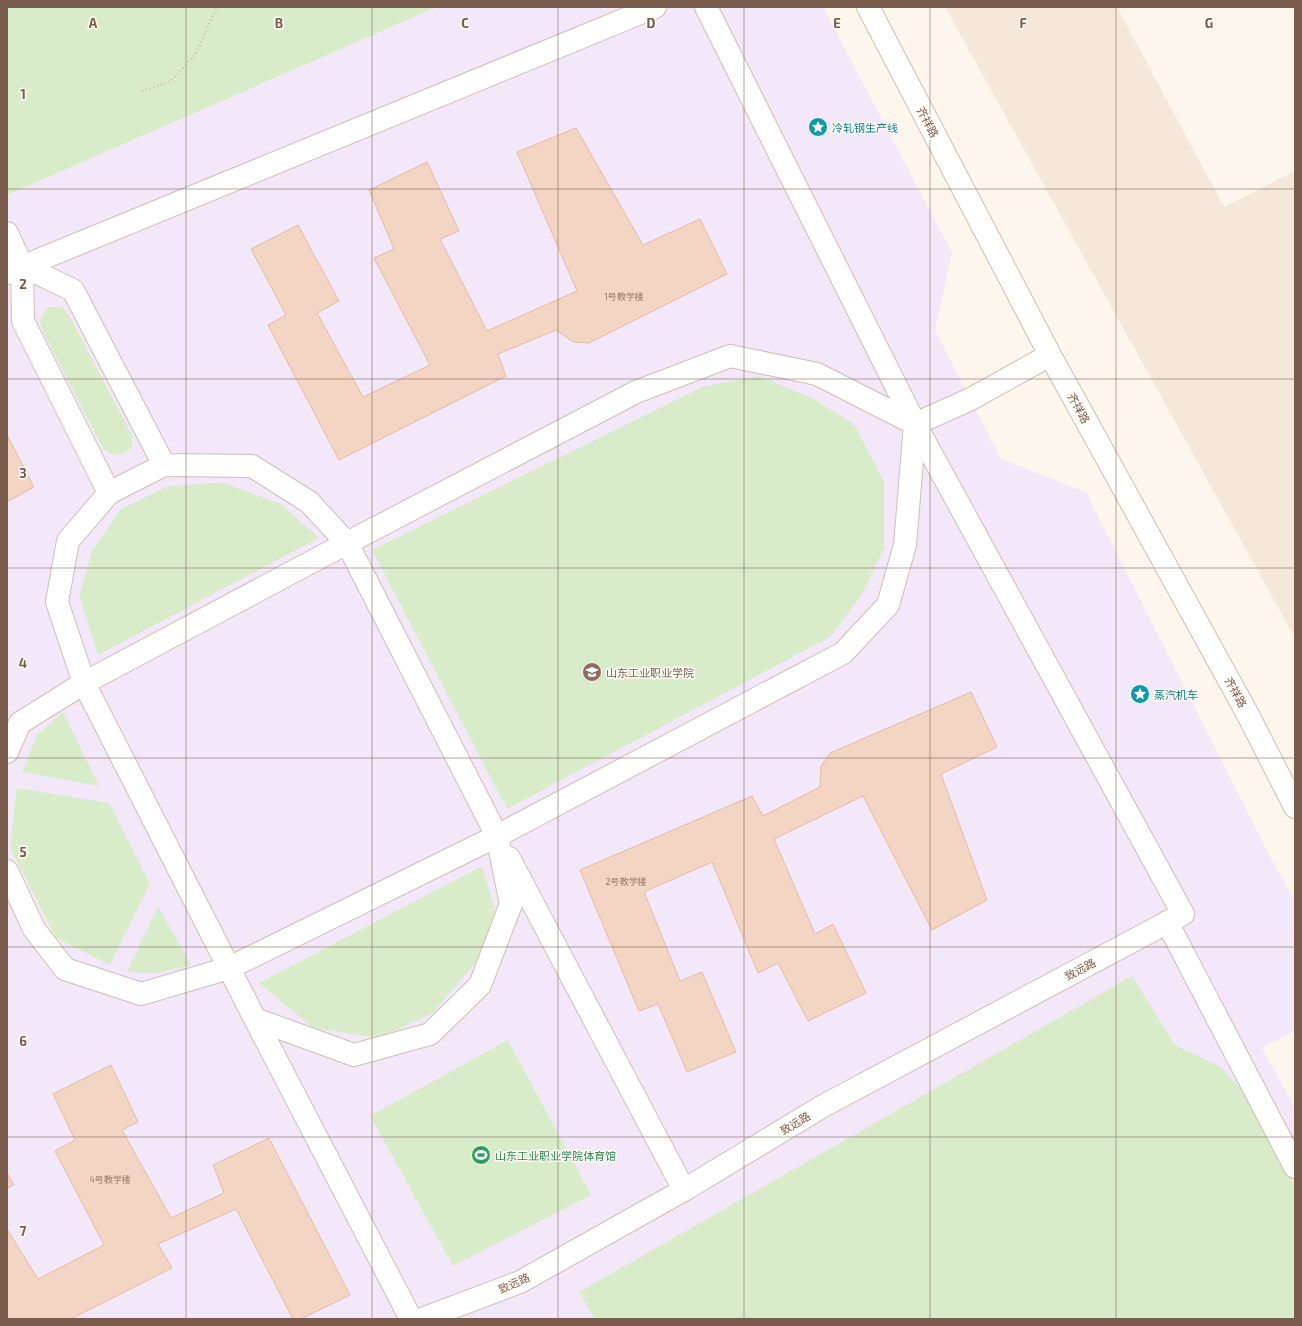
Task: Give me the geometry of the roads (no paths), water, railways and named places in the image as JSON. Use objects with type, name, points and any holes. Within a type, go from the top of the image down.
[{"type":"street","points":[[15,270],[655,7]]},
{"type":"street","points":[[7,871],[34,929],[65,969],[141,994],[229,968],[497,836],[843,653],[888,605],[905,545],[915,424],[706,7]]},
{"type":"street","name":"齐祥路","points":[[868,7],[1050,355],[1247,713],[1295,807]]},
{"type":"street","points":[[7,234],[15,270],[23,321],[109,493]]},
{"type":"street","points":[[15,270],[73,290],[164,465]]},
{"type":"street","points":[[915,424],[971,399],[1050,355]]},
{"type":"street","points":[[7,752],[20,723],[84,683],[636,392],[730,356],[817,374],[915,424]]},
{"type":"street","name":"致远路","points":[[422,1319],[520,1282],[684,1190],[823,1106],[1183,914],[915,424]]},
{"type":"street","points":[[411,1319],[255,1019],[84,683],[57,602],[68,541],[109,493],[164,465],[252,466],[309,502],[347,543],[497,836],[684,1190]]},
{"type":"street","points":[[255,1019],[354,1055],[430,1034],[480,985],[511,904],[497,836]]},
{"type":"street","points":[[1167,922],[1295,1167]]},
{"type":"place","name":"冷轧钢生产线","points":[[818,127]]},
{"type":"place","name":"山东工业职业学院","points":[[592,672]]},
{"type":"place","name":"蒸汽机车","points":[[1140,694]]},
{"type":"place","name":"山东工业职业学院体育馆","points":[[481,1155]]}]
